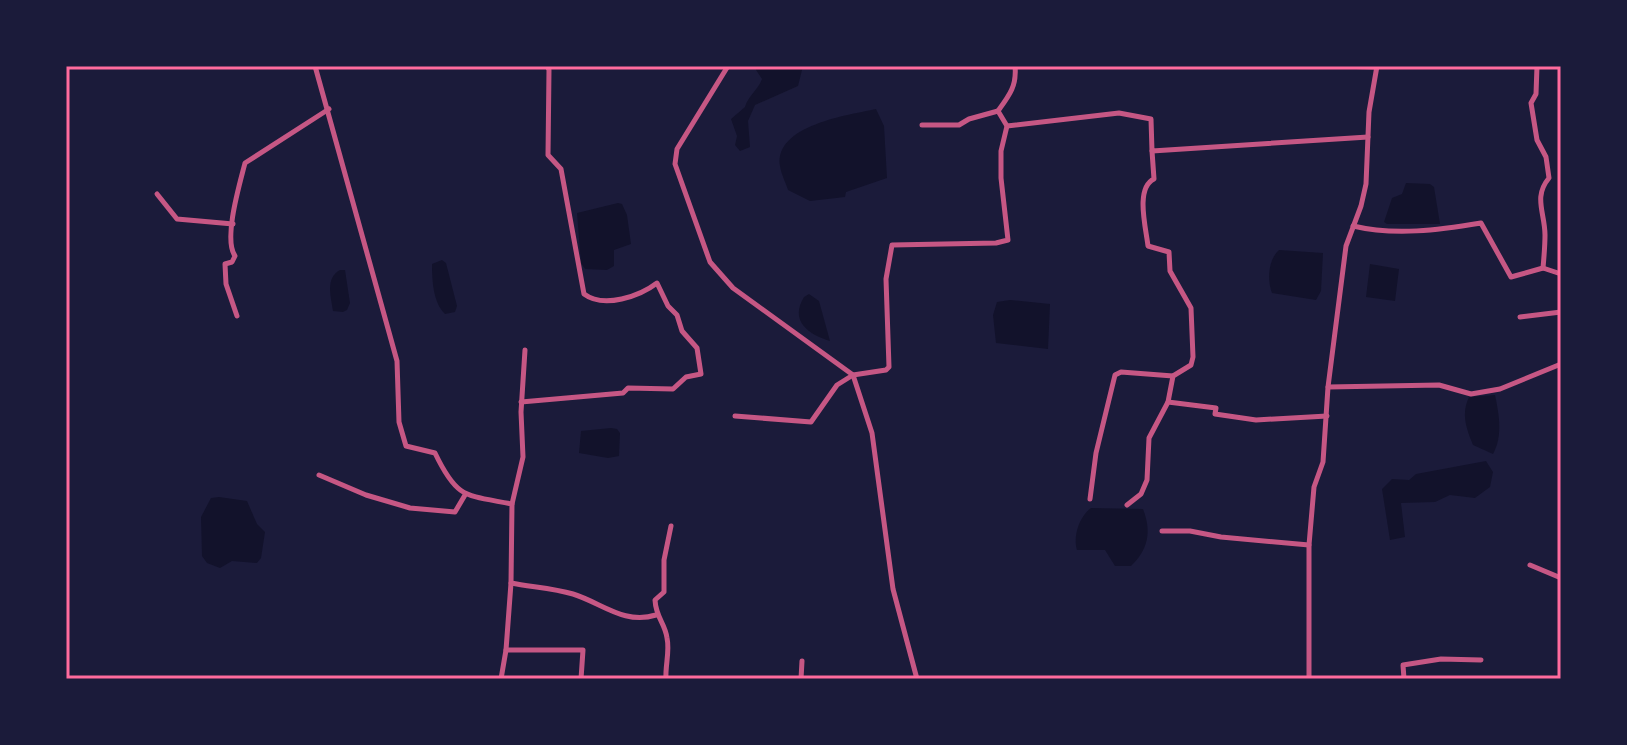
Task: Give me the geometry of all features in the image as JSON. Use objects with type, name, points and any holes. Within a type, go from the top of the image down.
[{"type":"street","points":[[315,66],[397,361],[399,422],[406,446],[435,453],[446,475],[465,495],[512,504]]},
{"type":"street","points":[[521,402],[623,393],[628,388],[673,389],[686,377],[701,374],[697,348],[682,331],[677,315],[668,306],[657,283],[636,295],[618,299],[591,299],[584,294],[561,169],[548,155],[547,66]]},
{"type":"street","points":[[728,66],[677,149],[675,164],[710,262],[733,288],[853,375],[872,433],[893,589],[917,679]]},
{"type":"street","points":[[922,125],[959,125],[998,111],[1013,91],[1015,66]]},
{"type":"street","points":[[1309,679],[1309,545],[1314,487],[1323,462],[1328,387],[1346,246],[1366,184],[1369,112],[1377,67],[1334,66]]},
{"type":"street","points":[[1537,66],[1536,94],[1531,103],[1537,140],[1546,157],[1549,178],[1543,185],[1539,202],[1545,231],[1543,268]]},
{"type":"street","points":[[237,316],[226,284],[225,264],[232,262],[235,256],[230,249],[245,163],[329,109]]},
{"type":"street","points":[[735,416],[811,422],[832,390],[853,375],[889,367],[886,279],[892,245],[973,244],[1008,240],[1001,168],[1001,151],[1007,126],[998,111]]},
{"type":"street","points":[[1007,126],[1119,113],[1151,119],[1154,179],[1147,182],[1143,190],[1148,246],[1169,252],[1170,271],[1191,308],[1193,357],[1191,365],[1173,376],[1121,372],[1115,375],[1096,453],[1090,499]]},
{"type":"street","points":[[1152,151],[1368,137]]},
{"type":"street","points":[[157,194],[177,219],[233,224]]},
{"type":"street","points":[[1353,226],[1397,231],[1481,223],[1511,277],[1543,268],[1561,274]]},
{"type":"street","points":[[1520,317],[1561,312]]},
{"type":"street","points":[[501,679],[511,583],[512,504],[523,457],[521,402],[525,350]]},
{"type":"street","points":[[1328,387],[1439,385],[1471,394],[1500,389],[1561,364]]},
{"type":"street","points":[[1127,505],[1141,494],[1147,480],[1149,438],[1168,402],[1173,376]]},
{"type":"street","points":[[1168,402],[1216,408],[1215,414],[1256,420],[1327,416]]},
{"type":"street","points":[[319,475],[366,495],[410,508],[455,512],[465,495]]},
{"type":"street","points":[[666,679],[668,642],[665,629],[656,615],[655,600],[664,592],[664,560],[671,526]]},
{"type":"street","points":[[1162,531],[1190,531],[1309,545]]},
{"type":"street","points":[[1530,565],[1561,578]]},
{"type":"street","points":[[511,583],[568,593],[588,599],[618,615],[645,618],[656,615]]},
{"type":"street","points":[[506,650],[583,650],[581,679]]},
{"type":"street","points":[[1404,679],[1403,665],[1441,659],[1481,660]]},
{"type":"street","points":[[801,679],[802,661]]},
{"type":"shaded area","points":[[757,66],[803,66],[798,86],[755,105],[748,121],[750,147],[740,151],[735,145],[737,136],[731,119],[745,107],[762,79]]},
{"type":"shaded area","points":[[876,109],[884,126],[887,178],[846,192],[845,197],[810,201],[788,190],[780,166],[781,152],[789,141],[816,124]]},
{"type":"shaded area","points":[[1406,183],[1430,184],[1434,187],[1440,224],[1384,222],[1392,198],[1402,194]]},
{"type":"shaded area","points":[[622,204],[627,215],[631,244],[614,250],[614,266],[607,270],[585,269],[581,263],[577,213]]},
{"type":"shaded area","points":[[1279,250],[1323,253],[1321,291],[1316,300],[1272,293],[1270,270]]},
{"type":"shaded area","points":[[442,260],[446,263],[457,306],[455,312],[445,314],[436,298],[432,277],[432,264]]},
{"type":"shaded area","points":[[1370,264],[1399,269],[1395,301],[1366,297]]},
{"type":"shaded area","points":[[340,270],[345,270],[350,303],[343,312],[333,311],[330,294],[332,278]]},
{"type":"shaded area","points":[[809,294],[819,301],[830,341],[809,331],[800,320],[800,306]]},
{"type":"shaded area","points":[[1010,300],[1050,304],[1048,349],[996,343],[993,315],[997,302]]},
{"type":"shaded area","points":[[1495,395],[1499,432],[1493,454],[1473,445],[1465,415],[1469,397]]},
{"type":"shaded area","points":[[611,428],[620,433],[619,456],[608,458],[579,453],[581,431]]},
{"type":"shaded area","points":[[1486,461],[1493,472],[1490,487],[1475,498],[1450,495],[1435,502],[1401,503],[1405,537],[1390,540],[1382,489],[1392,479],[1409,480],[1416,474]]},
{"type":"shaded area","points":[[211,498],[247,501],[257,524],[265,532],[261,558],[257,563],[232,561],[220,568],[207,563],[202,556],[201,517]]},
{"type":"shaded area","points":[[1091,508],[1143,509],[1147,540],[1131,566],[1115,566],[1105,550],[1077,550],[1078,527]]}]
